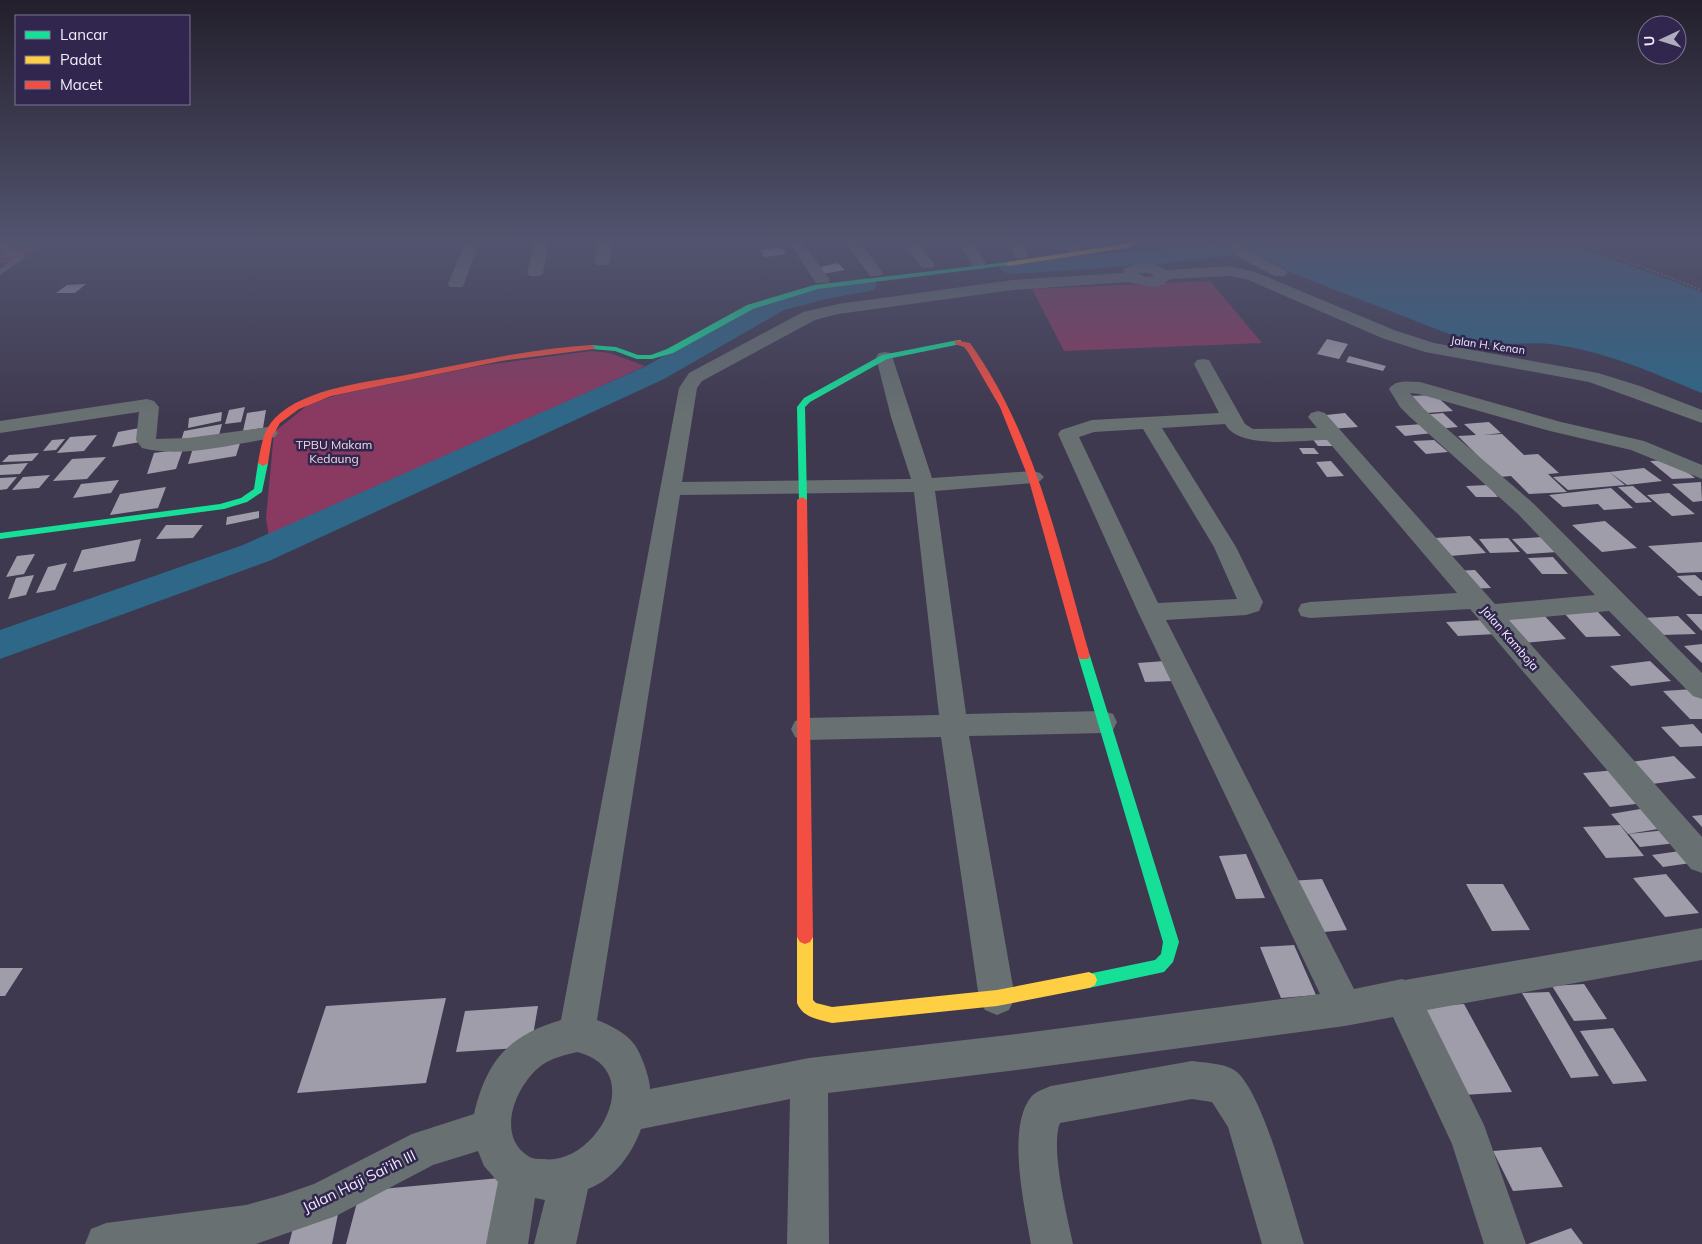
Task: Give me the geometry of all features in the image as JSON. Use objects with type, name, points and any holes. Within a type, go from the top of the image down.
[{"type":"street","points":[[0,536],[221,507],[244,500],[259,490],[268,433],[275,422],[294,408],[312,399],[336,392],[467,365],[538,353],[590,347],[616,349],[636,357],[652,357],[670,351],[750,307],[775,299]]},
{"type":"street","points":[[576,1034],[688,388],[695,377],[809,316],[838,309],[911,299]]},
{"type":"street","points":[[1306,299],[1388,334],[1431,348],[1592,377],[1633,390],[1702,417]]},
{"type":"street","name":"Jalan H. Kenan","points":[[1345,299],[1415,329],[1452,341],[1558,354],[1603,363]]},
{"type":"street","points":[[958,342],[967,345],[1004,407],[1033,477],[1103,722],[1171,942],[1168,956],[1158,967],[997,998],[832,1015],[812,1010],[805,1003],[801,407],[807,400],[884,357],[958,342]]},
{"type":"street","points":[[884,357],[901,417],[924,485],[954,727],[997,998]]},
{"type":"street","points":[[1203,364],[1232,418],[1092,426],[1068,434],[1150,612],[1345,1008]]},
{"type":"street","points":[[1629,372],[1702,402]]},
{"type":"street","points":[[1702,473],[1637,445],[1557,427],[1420,388],[1403,387],[1398,389],[1407,403],[1526,509],[1702,689]]},
{"type":"street","points":[[0,427],[147,405],[149,407],[146,440],[148,444],[153,446],[268,433]]},
{"type":"street","name":"Jalan Kamboja","points":[[1232,418],[1238,428],[1248,434],[1326,425],[1702,859]]},
{"type":"street","points":[[1149,423],[1225,547],[1251,602],[1246,607],[1150,612]]},
{"type":"street","points":[[671,489],[924,485],[1033,477]]},
{"type":"street","points":[[1310,610],[1615,602]]},
{"type":"street","points":[[804,729],[954,727],[1103,722]]},
{"type":"street","points":[[629,1112],[809,1077],[1017,1052],[1345,1008],[1402,996],[1702,944]]},
{"type":"street","points":[[1402,996],[1470,1139],[1505,1244]]},
{"type":"street","points":[[576,1034],[598,1038],[614,1049],[627,1066],[632,1087],[629,1112],[621,1132],[609,1151],[591,1167],[571,1177],[543,1182],[519,1175],[499,1156],[491,1128],[497,1094],[517,1063],[545,1042],[576,1034]]},
{"type":"street","points":[[808,1244],[809,1077]]},
{"type":"street","points":[[1052,1244],[1038,1160],[1039,1128],[1042,1113],[1051,1105],[1192,1080],[1223,1085],[1239,1108],[1284,1244]]},
{"type":"street","name":"Jalan Haji Sai'ih III","points":[[106,1244],[246,1226],[282,1216],[322,1202],[426,1148],[491,1128]]},
{"type":"street","points":[[508,1244],[519,1175]]},
{"type":"street","points":[[555,1244],[571,1177]]},
{"type":"green space","points":[[1037,299],[1225,299],[1262,343],[1064,351]]},
{"type":"green space","name":"TPBU Makam Kedaung","points":[[591,351],[610,353],[645,366],[269,538],[266,518],[274,432],[309,404],[337,395],[479,366]]},
{"type":"water","points":[[1359,299],[1702,299],[1702,393],[1631,364],[1576,348],[1544,344],[1489,343],[1444,332]]},
{"type":"building","points":[[1327,339],[1348,344],[1339,359],[1317,354]]},
{"type":"building","points":[[1349,356],[1386,366],[1383,371],[1346,362]]},
{"type":"building","points":[[1435,395],[1453,411],[1427,413],[1409,396]]},
{"type":"building","points":[[245,407],[241,422],[225,424],[229,410]]},
{"type":"building","points":[[266,410],[263,428],[243,431],[247,413]]},
{"type":"building","points":[[222,412],[221,421],[188,428],[189,418]]},
{"type":"building","points":[[1345,413],[1358,427],[1330,429],[1317,416]]},
{"type":"building","points":[[1443,413],[1458,427],[1437,429],[1422,415]]},
{"type":"building","points":[[1489,422],[1501,433],[1483,435],[1502,434],[1524,455],[1538,454],[1559,473],[1548,474],[1567,492],[1529,494],[1511,476],[1499,477],[1458,436],[1476,435],[1464,424]]},
{"type":"building","points":[[222,424],[219,435],[181,441],[184,431]]},
{"type":"building","points":[[1423,424],[1433,433],[1405,436],[1395,426]]},
{"type":"building","points":[[145,427],[140,442],[112,447],[118,432]]},
{"type":"building","points":[[97,435],[84,451],[57,453],[70,437]]},
{"type":"building","points":[[1331,436],[1339,446],[1318,446],[1311,437]]},
{"type":"building","points":[[65,439],[56,450],[43,451],[52,440]]},
{"type":"building","points":[[241,440],[236,456],[188,464],[193,448]]},
{"type":"building","points":[[1434,440],[1448,452],[1426,454],[1413,441]]},
{"type":"building","points":[[1299,448],[1314,448],[1319,454],[1303,454]]},
{"type":"building","points":[[183,449],[176,469],[147,474],[154,453]]},
{"type":"building","points":[[39,453],[32,461],[2,462],[9,455]]},
{"type":"building","points":[[106,457],[87,479],[53,481],[72,459]]},
{"type":"building","points":[[1672,460],[1695,478],[1672,479],[1650,461]]},
{"type":"building","points":[[1331,461],[1344,476],[1327,477],[1316,462]]},
{"type":"building","points":[[28,463],[20,474],[0,475],[0,465]]},
{"type":"building","points":[[1644,468],[1662,481],[1627,485],[1609,472]]},
{"type":"building","points":[[1609,472],[1625,485],[1568,490],[1553,477]]},
{"type":"building","points":[[50,475],[39,488],[12,490],[23,477]]},
{"type":"building","points":[[17,477],[7,489],[0,490],[0,478]]},
{"type":"building","points":[[119,480],[111,493],[73,498],[81,484]]},
{"type":"building","points":[[1701,482],[1702,501],[1693,502],[1672,484]]},
{"type":"building","points":[[1488,485],[1498,497],[1476,497],[1466,486]]},
{"type":"building","points":[[1633,486],[1652,502],[1636,503],[1618,487]]},
{"type":"building","points":[[166,487],[158,508],[110,515],[120,494]]},
{"type":"building","points":[[1611,488],[1633,508],[1604,510],[1598,504],[1563,507],[1549,495]]},
{"type":"building","points":[[1669,493],[1695,514],[1672,516],[1647,495]]},
{"type":"building","points":[[259,511],[259,518],[226,525],[227,517]]},
{"type":"building","points":[[1605,521],[1637,548],[1602,552],[1572,525]]},
{"type":"building","points":[[166,525],[203,525],[193,538],[156,539]]},
{"type":"building","points":[[1470,536],[1486,553],[1450,556],[1435,538]]},
{"type":"building","points":[[1542,537],[1557,552],[1527,554],[1512,539]]},
{"type":"building","points":[[1508,538],[1520,552],[1490,553],[1479,539]]},
{"type":"building","points":[[141,539],[135,561],[73,572],[82,550]]},
{"type":"building","points":[[1702,542],[1702,572],[1678,573],[1648,546]]},
{"type":"building","points":[[35,554],[24,574],[6,577],[17,556]]},
{"type":"building","points":[[1553,557],[1568,574],[1542,574],[1528,558]]},
{"type":"building","points":[[67,563],[55,590],[36,593],[48,567]]},
{"type":"building","points":[[1475,570],[1491,588],[1470,589],[1455,571]]},
{"type":"building","points":[[34,575],[26,595],[8,599],[16,578]]},
{"type":"building","points":[[1695,575],[1702,581],[1702,596],[1699,596],[1677,576]]},
{"type":"building","points":[[1541,612],[1566,639],[1523,643],[1499,616]]},
{"type":"building","points":[[1598,612],[1621,636],[1586,637],[1564,613]]},
{"type":"building","points":[[1686,614],[1702,614],[1702,631]]},
{"type":"building","points":[[1678,616],[1696,634],[1661,635],[1643,618]]},
{"type":"building","points":[[1485,620],[1496,634],[1458,636],[1446,622]]},
{"type":"building","points":[[1702,644],[1702,663],[1684,646]]},
{"type":"building","points":[[1165,661],[1173,681],[1145,682],[1138,663]]},
{"type":"building","points":[[1650,661],[1671,681],[1631,686],[1610,666]]},
{"type":"building","points":[[1694,689],[1702,698],[1702,719],[1690,719],[1663,691]]},
{"type":"building","points":[[1693,724],[1702,734],[1702,746],[1680,747],[1661,727]]},
{"type":"building","points":[[1674,756],[1696,778],[1645,785],[1624,763]]},
{"type":"building","points":[[1616,770],[1644,803],[1610,807],[1583,773]]},
{"type":"building","points":[[1652,807],[1670,827],[1628,834],[1611,814]]},
{"type":"building","points":[[1702,815],[1702,827],[1692,816]]},
{"type":"building","points":[[1620,825],[1644,856],[1606,858],[1583,827]]},
{"type":"building","points":[[1666,830],[1677,843],[1640,847],[1629,834]]},
{"type":"building","points":[[1687,850],[1698,862],[1663,867],[1652,855]]},
{"type":"building","points":[[1246,854],[1265,898],[1236,899],[1219,856]]},
{"type":"building","points":[[1666,874],[1699,913],[1665,917],[1633,878]]},
{"type":"building","points":[[1322,879],[1347,930],[1311,933],[1288,881]]},
{"type":"building","points":[[1466,884],[1503,884],[1530,930],[1492,931]]},
{"type":"building","points":[[1294,945],[1316,995],[1281,998],[1260,947]]},
{"type":"building","points":[[0,968],[23,968],[5,996],[0,996]]},
{"type":"building","points":[[1584,984],[1607,1019],[1574,1021],[1552,986]]},
{"type":"building","points":[[1549,992],[1599,1076],[1571,1078],[1522,993]]},
{"type":"building","points":[[446,998],[426,1083],[297,1093],[326,1006]]},
{"type":"building","points":[[1464,1004],[1512,1092],[1463,1095],[1418,1007]]},
{"type":"building","points":[[538,1006],[531,1047],[456,1052],[465,1011]]},
{"type":"building","points":[[1613,1028],[1647,1081],[1613,1084],[1580,1031]]},
{"type":"building","points":[[1541,1147],[1563,1187],[1513,1191],[1493,1151]]},
{"type":"building","points":[[500,1178],[490,1244],[346,1244],[360,1191]]},
{"type":"building","points":[[338,1214],[332,1244],[289,1244],[295,1220]]},
{"type":"building","points":[[1571,1228],[1583,1244],[1528,1244]]},
{"type":"waterway","points":[[0,645],[256,553],[654,373],[775,305],[797,299]]},
{"type":"traffic: fast","points":[[591,347],[616,349],[637,357],[652,357],[670,351],[750,307],[777,299]]},
{"type":"traffic: fast","points":[[802,500],[801,407],[807,400],[885,357],[958,342]]},
{"type":"traffic: fast","points":[[0,536],[221,507],[244,500],[259,490],[263,463]]},
{"type":"traffic: fast","points":[[1084,656],[1171,942],[1168,957],[1159,967],[1089,980]]},
{"type":"traffic: slow","points":[[805,937],[805,1003],[812,1010],[832,1015],[997,998],[1089,980]]},
{"type":"traffic: jam","points":[[958,342],[967,345],[972,352],[1004,407],[1033,477],[1084,656]]},
{"type":"traffic: jam","points":[[263,463],[266,443],[270,431],[277,421],[296,407],[328,394],[362,385],[501,358],[591,347]]},
{"type":"traffic: jam","points":[[802,500],[805,937]]}]
